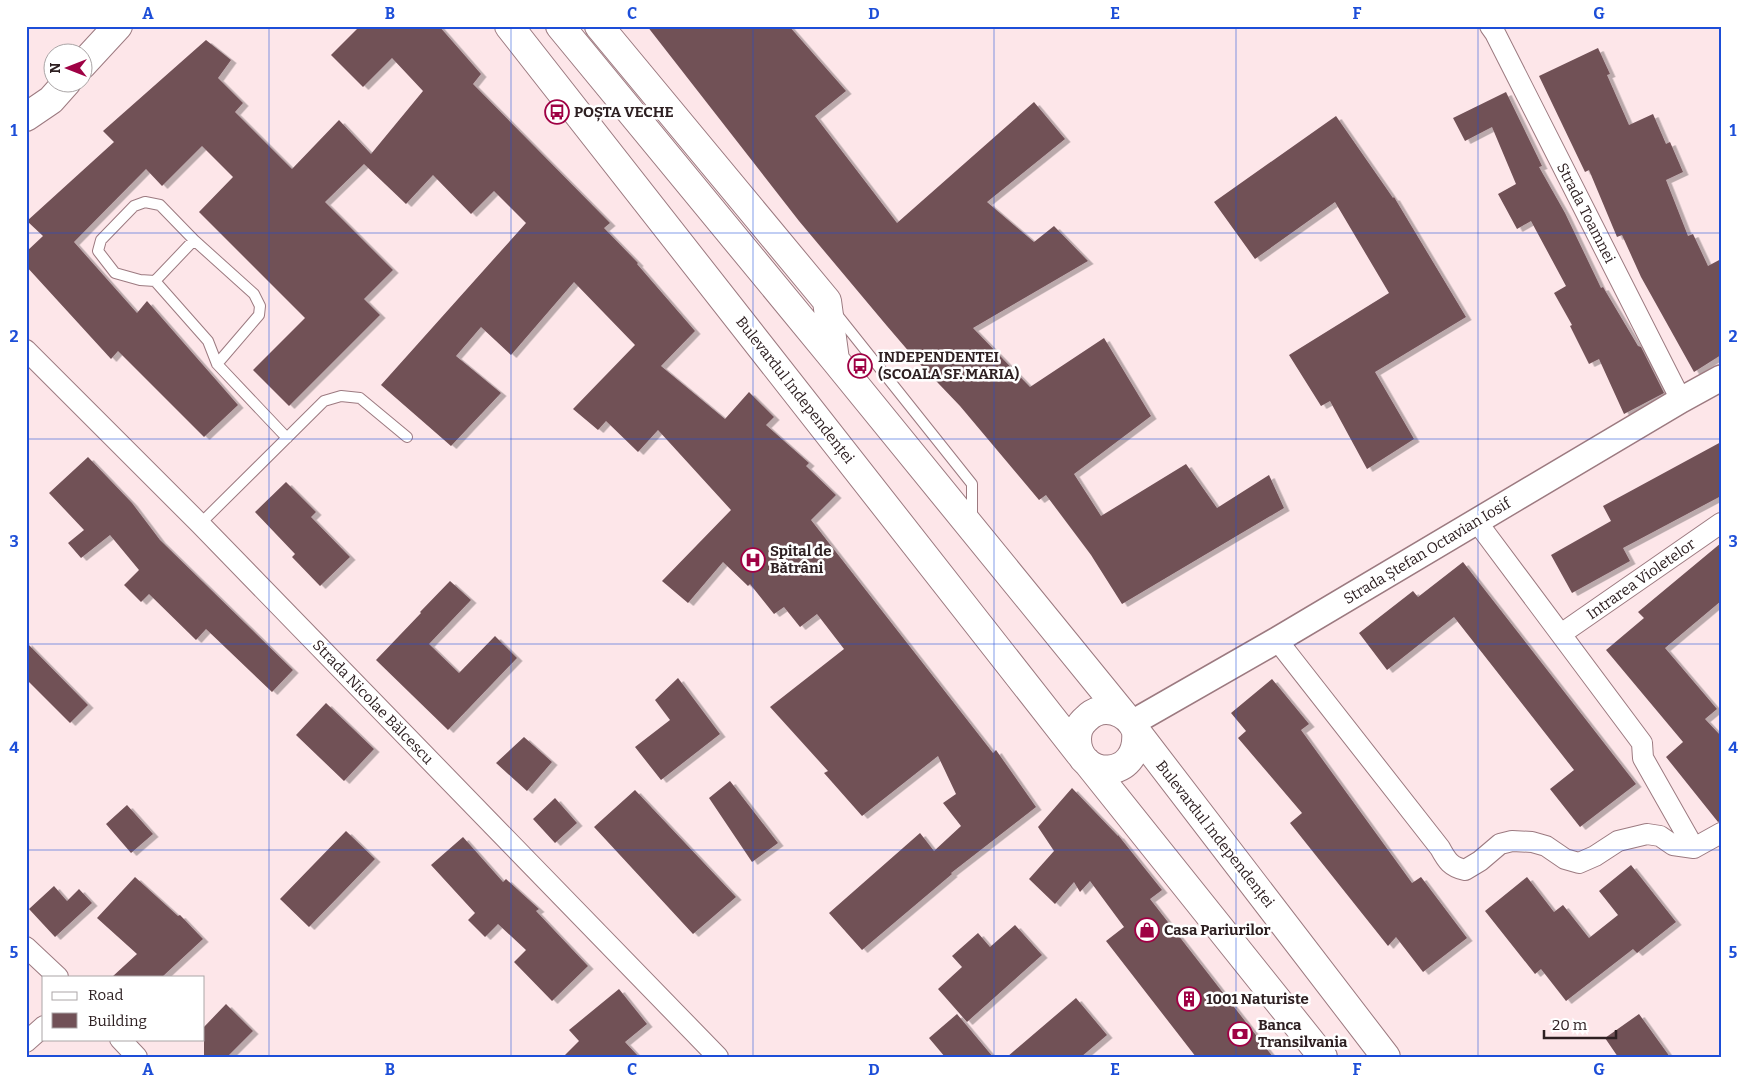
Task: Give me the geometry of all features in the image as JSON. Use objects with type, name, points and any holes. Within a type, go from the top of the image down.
[{"type":"main road","points":[[92,54],[118,26]]},
{"type":"main road","name":"Bulevardul Independenței","points":[[509,26],[1083,758],[1323,1057]]},
{"type":"main road","name":"Bulevardul Independenței","points":[[560,26],[1131,723],[1386,1057]]},
{"type":"main road","points":[[600,26],[827,301],[835,360]]},
{"type":"main road","points":[[26,117],[58,92]]},
{"type":"main road","points":[[26,137],[58,92]]},
{"type":"main road","points":[[1115,711],[1131,723],[1137,742],[1134,753],[1128,762],[1118,768],[1107,770],[1096,768],[1083,758],[1077,745],[1077,735],[1080,725],[1087,717],[1095,712],[1115,711]]},
{"type":"street","name":"Strada Toamnei","points":[[1495,28],[1681,400]]},
{"type":"street","name":"Strada Nicolae Bălcescu","points":[[26,350],[200,524],[718,1057]]},
{"type":"street","name":"Strada Ștefan Octavian Iosif","points":[[1131,723],[1277,640],[1721,378]]},
{"type":"street","points":[[1477,522],[1642,743],[1643,758],[1694,848]]},
{"type":"street","name":"Intrarea Violetelor","points":[[1561,634],[1721,523]]},
{"type":"street","points":[[1277,640],[1440,848],[1448,863],[1454,868],[1465,870],[1480,861],[1500,844],[1512,841],[1532,842],[1546,846],[1565,859],[1579,863],[1596,856],[1618,841],[1647,834],[1660,836],[1673,844],[1694,848],[1721,834]]},
{"type":"street","points":[[26,947],[57,976]]},
{"type":"street","points":[[26,1042],[42,1028]]},
{"type":"street","points":[[121,1040],[137,1057]]},
{"type":"lane","points":[[217,364],[259,316],[260,306],[254,294],[194,240],[160,205],[145,202],[134,206],[101,240],[98,250],[115,273],[140,280],[156,281],[208,341],[217,364],[287,438]]},
{"type":"lane","points":[[156,281],[194,240]]},
{"type":"lane","points":[[827,301],[972,484],[972,529]]},
{"type":"lane","points":[[200,524],[324,401],[341,396],[360,398],[407,437]]},
{"type":"building","points":[[360,26],[439,26],[481,74],[473,84],[610,223],[604,228],[638,263],[695,331],[661,366],[725,419],[749,392],[774,417],[766,425],[809,463],[806,466],[836,495],[811,520],[993,753],[996,750],[1036,807],[951,873],[862,950],[829,913],[920,833],[934,851],[961,826],[943,803],[956,794],[938,756],[862,816],[824,773],[828,771],[770,707],[844,649],[817,614],[800,627],[784,607],[774,614],[750,584],[748,586],[723,562],[688,603],[662,581],[731,510],[658,430],[638,452],[606,421],[598,430],[573,409],[635,345],[574,282],[511,355],[481,327],[456,356],[501,393],[451,446],[381,385],[526,223],[494,191],[471,214],[433,175],[406,204],[364,164],[325,202],[393,270],[364,299],[380,315],[289,406],[253,370],[305,318],[199,212],[233,177],[202,146],[162,186],[146,169],[74,242],[137,313],[147,301],[238,405],[204,437],[118,351],[111,359],[26,266],[26,252],[43,236],[27,221],[114,142],[103,131],[206,40],[231,60],[218,78],[243,103],[235,112],[292,169],[339,120],[371,154],[423,91],[392,58],[363,87],[331,55]]},
{"type":"building","points":[[647,26],[789,26],[846,91],[815,116],[897,223],[1034,102],[1065,139],[987,202],[1034,242],[1054,226],[1088,261],[973,328],[1030,387],[1104,338],[1151,416],[1074,474],[1101,516],[1186,464],[1217,508],[1269,475],[1284,508],[1122,604],[1091,555],[1046,495],[1039,500],[960,406],[887,326],[799,221]]},
{"type":"building","points":[[1598,48],[1610,74],[1607,75],[1629,125],[1653,114],[1666,144],[1670,142],[1683,172],[1666,180],[1688,236],[1693,234],[1708,266],[1721,259],[1721,355],[1694,372],[1641,277],[1622,235],[1617,237],[1589,170],[1585,172],[1539,76]]},
{"type":"building","points":[[1506,92],[1542,166],[1539,167],[1565,213],[1601,288],[1603,287],[1638,346],[1641,347],[1664,393],[1624,414],[1599,359],[1589,364],[1570,326],[1572,325],[1554,293],[1566,286],[1531,221],[1517,229],[1498,194],[1516,184],[1492,127],[1465,141],[1453,118]]},
{"type":"building","points":[[1336,116],[1394,197],[1466,317],[1375,372],[1414,439],[1367,469],[1330,401],[1321,406],[1289,355],[1389,293],[1335,202],[1255,259],[1214,202]]},
{"type":"building","points":[[1721,442],[1721,496],[1623,548],[1630,561],[1572,593],[1551,555],[1611,521],[1603,506]]},
{"type":"building","points":[[88,457],[132,503],[160,540],[293,670],[272,692],[206,629],[196,640],[149,594],[141,602],[124,585],[139,570],[110,535],[81,558],[68,543],[84,530],[49,493]]},
{"type":"building","points":[[286,482],[316,512],[311,517],[350,557],[320,586],[292,557],[295,554],[255,512]]},
{"type":"building","points":[[1721,543],[1721,601],[1665,648],[1717,709],[1705,719],[1721,736],[1721,821],[1718,822],[1666,757],[1683,742],[1606,650],[1644,618],[1638,612]]},
{"type":"building","points":[[1463,562],[1636,784],[1580,827],[1550,789],[1574,770],[1454,617],[1387,670],[1359,633],[1413,591],[1418,597]]},
{"type":"building","points":[[450,581],[471,600],[429,644],[459,673],[495,636],[517,658],[448,730],[376,660]]},
{"type":"building","points":[[26,642],[88,705],[70,723],[26,679]]},
{"type":"building","points":[[678,678],[720,734],[661,780],[635,747],[670,720],[655,700]]},
{"type":"building","points":[[1272,679],[1309,724],[1301,730],[1412,883],[1421,877],[1467,938],[1423,972],[1396,937],[1388,946],[1290,823],[1302,813],[1238,738],[1246,731],[1231,713]]},
{"type":"building","points":[[326,703],[374,749],[344,781],[296,735]]},
{"type":"building","points":[[524,737],[552,762],[527,791],[496,763]]},
{"type":"building","points":[[730,781],[778,843],[752,862],[709,798]]},
{"type":"building","points":[[1072,788],[1118,835],[1162,890],[1150,899],[1273,1057],[1196,1057],[1106,941],[1124,927],[1090,881],[1080,892],[1074,882],[1055,904],[1029,879],[1054,851],[1038,827]]},
{"type":"building","points":[[635,790],[736,897],[693,934],[594,827]]},
{"type":"building","points":[[555,798],[577,823],[555,843],[533,819]]},
{"type":"building","points":[[127,805],[153,834],[131,853],[106,824]]},
{"type":"building","points":[[346,831],[375,859],[309,927],[280,899]]},
{"type":"building","points":[[463,837],[503,882],[506,879],[539,909],[536,911],[588,966],[552,1001],[514,962],[526,950],[498,924],[485,937],[468,920],[475,913],[431,865]]},
{"type":"building","points":[[1631,865],[1676,922],[1637,953],[1633,949],[1566,1001],[1541,969],[1535,974],[1485,911],[1527,877],[1554,912],[1563,905],[1589,938],[1618,915],[1599,891]]},
{"type":"building","points":[[135,877],[178,916],[180,915],[203,939],[163,976],[113,976],[137,954],[97,918]]},
{"type":"building","points":[[54,886],[67,901],[79,889],[92,903],[55,937],[29,909]]},
{"type":"building","points":[[1015,925],[1042,955],[967,1022],[938,989],[962,967],[952,956],[978,933],[990,947]]},
{"type":"building","points":[[619,989],[647,1024],[625,1042],[639,1057],[563,1057],[579,1041],[569,1030]]},
{"type":"building","points":[[1076,998],[1107,1035],[1081,1057],[1007,1057]]},
{"type":"building","points":[[226,1004],[253,1031],[227,1057],[204,1057],[205,1026]]},
{"type":"building","points":[[957,1014],[993,1057],[945,1057],[929,1038]]},
{"type":"building","points":[[1639,1014],[1670,1057],[1618,1057],[1605,1038]]},
{"type":"place","name":"POȘTA VECHE","points":[[557,112]]},
{"type":"place","name":"INDEPENDENTEI (SCOALA SF. MARIA)","points":[[860,366]]},
{"type":"place","name":"Spital de Bătrâni","points":[[753,560]]},
{"type":"place","name":"Casa Pariurilor","points":[[1147,930]]},
{"type":"place","name":"1001 Naturiste","points":[[1189,999]]},
{"type":"place","name":"Banca Transilvania","points":[[1240,1034]]}]
